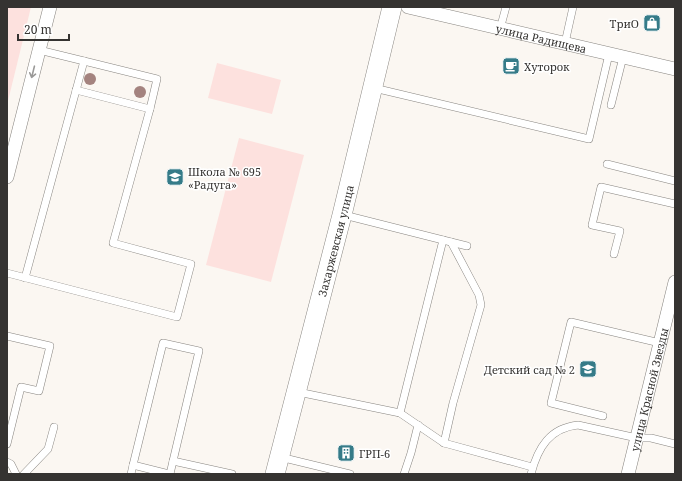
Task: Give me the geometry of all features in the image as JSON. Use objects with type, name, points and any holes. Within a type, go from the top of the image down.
[{"type":"street","points":[[7,177],[50,7]]},
{"type":"street","name":"Захаржевская улица","points":[[277,465],[342,214],[392,7]]},
{"type":"street","name":"улица Радищева","points":[[408,7],[675,69]]},
{"type":"street","name":"улица Красной Звезды","points":[[628,474],[675,282]]},
{"type":"lane","points":[[500,29],[506,7]]},
{"type":"lane","points":[[565,44],[573,7]]},
{"type":"lane","points":[[7,273],[177,317],[191,264],[113,242],[157,79],[39,50]]},
{"type":"lane","points":[[372,88],[590,139],[609,54]]},
{"type":"lane","points":[[611,105],[622,57]]},
{"type":"lane","points":[[25,278],[84,61]]},
{"type":"lane","points":[[76,90],[150,109]]},
{"type":"lane","points":[[607,164],[675,181]]},
{"type":"lane","points":[[614,254],[620,231],[592,225],[601,187],[675,204]]},
{"type":"lane","points":[[342,214],[467,246]]},
{"type":"lane","points":[[400,413],[443,240]]},
{"type":"lane","points":[[444,443],[453,403],[481,305],[478,295],[451,242]]},
{"type":"lane","points":[[603,416],[552,403],[571,322],[660,344]]},
{"type":"lane","points":[[7,336],[50,346],[39,391],[21,387],[7,444]]},
{"type":"lane","points":[[131,474],[133,465],[163,343],[199,351],[170,474],[133,465]]},
{"type":"lane","points":[[296,392],[400,413],[444,443],[532,471],[543,445],[551,435],[560,429],[569,426],[578,425],[637,438],[651,438],[675,444]]},
{"type":"lane","points":[[404,474],[418,425]]},
{"type":"lane","points":[[24,474],[48,449],[54,427]]},
{"type":"lane","points":[[173,461],[232,474]]},
{"type":"lane","points":[[7,462],[11,464],[16,474]]},
{"type":"lane","points":[[277,465],[350,474]]},
{"type":"shaded area","points":[[7,7],[31,7],[7,105]]},
{"type":"shaded area","points":[[217,63],[281,80],[272,114],[208,98]]},
{"type":"shaded area","points":[[239,138],[304,155],[271,282],[206,265]]},
{"type":"place","name":"ТриО","points":[[652,23]]},
{"type":"place","name":"Хуторок","points":[[511,66]]},
{"type":"place","name":"Школа № 695 «Радуга»","points":[[175,177]]},
{"type":"place","name":"Детский сад № 2","points":[[588,369]]},
{"type":"place","name":"ГРП-6","points":[[346,453]]}]
